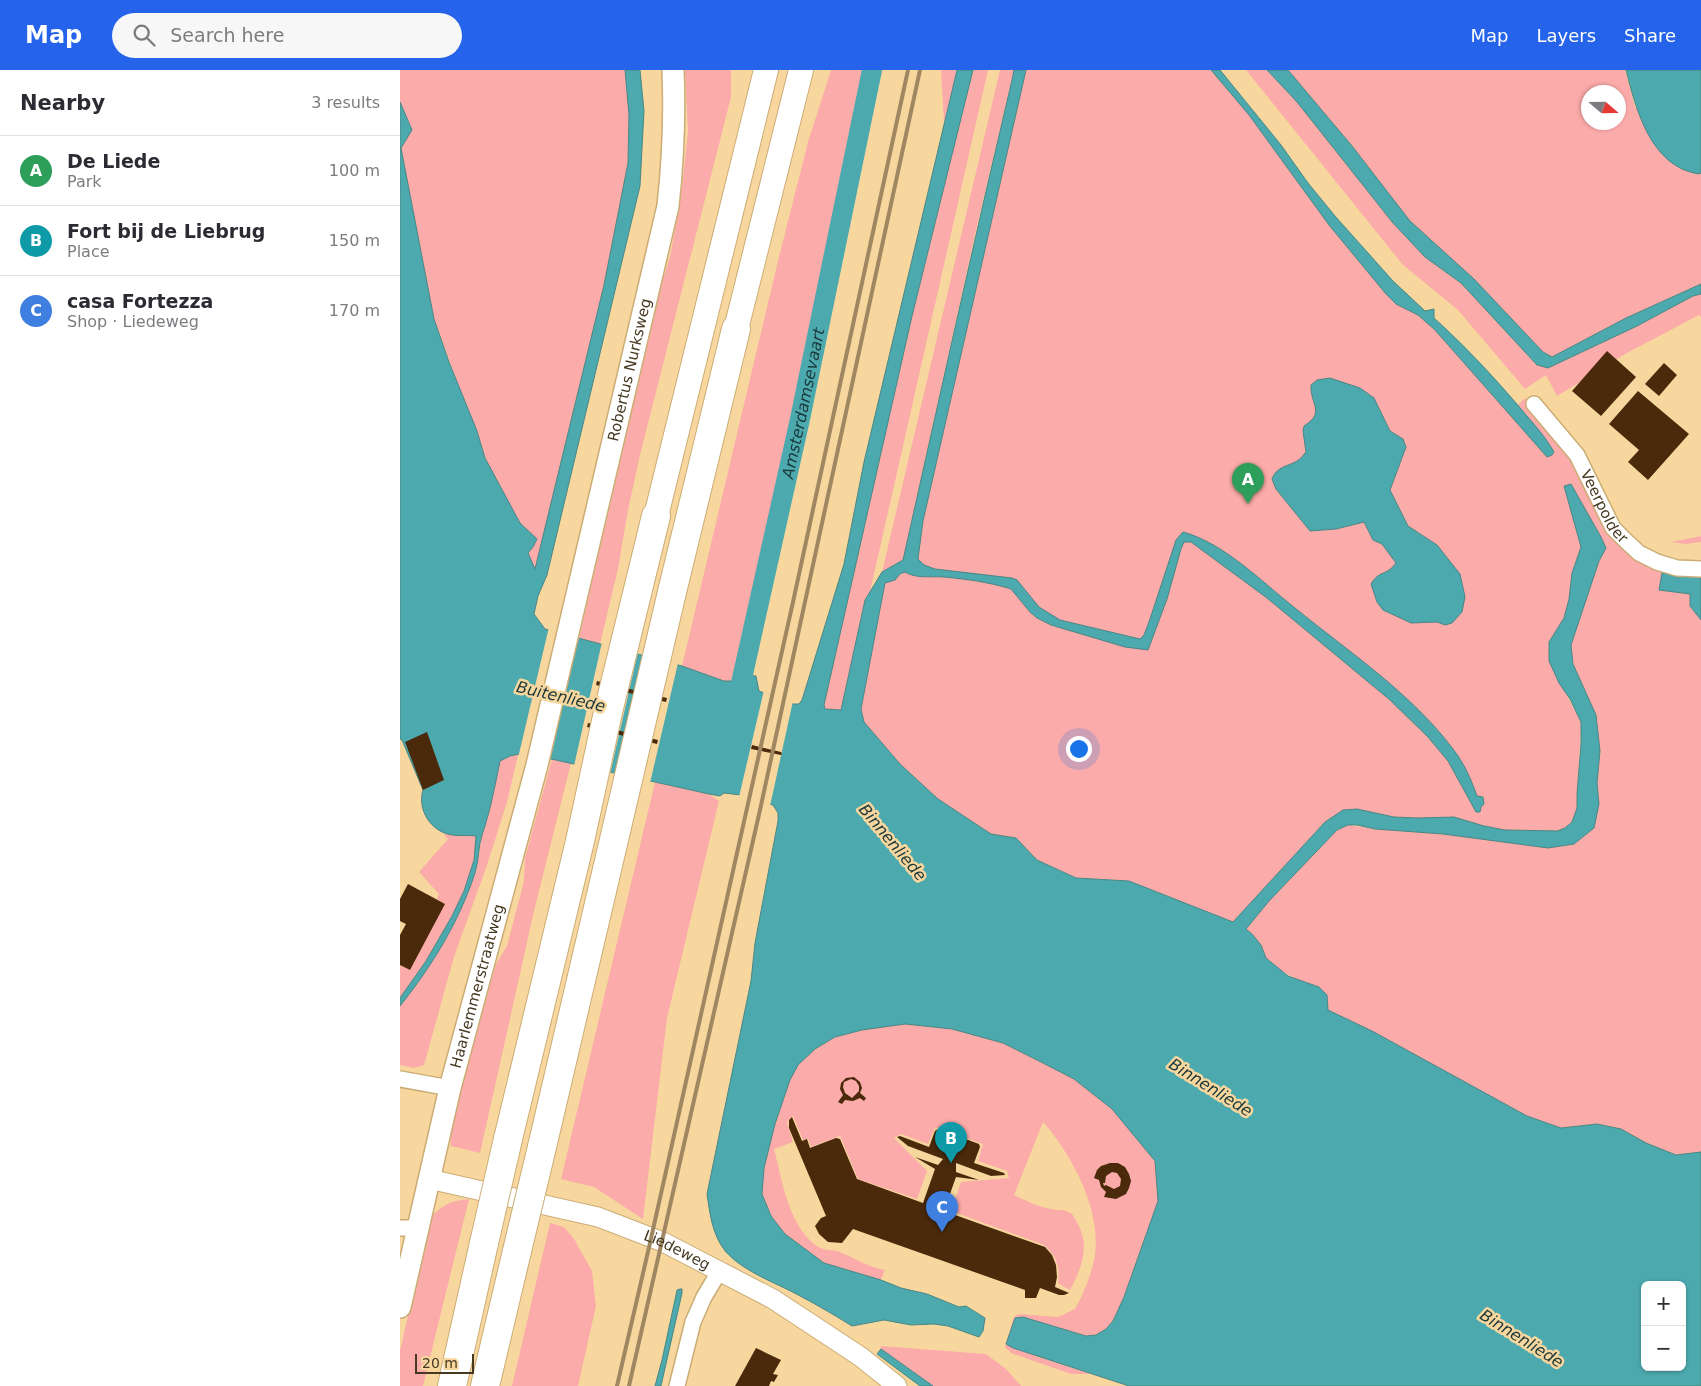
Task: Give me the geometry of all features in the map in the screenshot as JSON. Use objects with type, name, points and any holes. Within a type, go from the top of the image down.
[{"type":"highway","points":[[485,1386],[672,592],[736,330]]},
{"type":"highway","points":[[452,1386],[508,1139],[580,841],[608,712],[656,516]]},
{"type":"main road","name":"Robertus Nurksweg","points":[[560,667],[668,206],[673,161],[675,114],[673,70]]},
{"type":"main road","points":[[736,330],[801,70]]},
{"type":"main road","points":[[656,516],[760,77]]},
{"type":"main road","name":"Haarlemmerstraatweg","points":[[400,1307],[409,1228],[429,1179],[450,1088],[537,765],[560,667]]},
{"type":"street","name":"Veerpolder","points":[[1534,404],[1577,455],[1613,528],[1626,541],[1639,553],[1658,562],[1677,568],[1701,569]]},
{"type":"street","points":[[400,1079],[450,1088]]},
{"type":"street","name":"Liedeweg","points":[[429,1179],[598,1217],[663,1242],[773,1299],[861,1357],[897,1386]]},
{"type":"street","points":[[677,1386],[693,1322],[704,1297],[719,1272]]},
{"type":"shaded area","points":[[400,70],[626,70],[629,115],[628,163],[604,285],[535,570],[485,458],[434,319],[400,174]]},
{"type":"shaded area","points":[[685,70],[731,70],[731,97],[640,455],[618,569],[600,644],[579,638],[662,282],[670,257],[681,196],[688,132]]},
{"type":"shaded area","points":[[831,70],[865,70],[734,678],[731,681],[724,681],[682,666],[777,265],[808,142]]},
{"type":"shaded area","points":[[941,70],[957,70],[944,123]]},
{"type":"shaded area","points":[[973,70],[988,70],[870,592],[865,600],[841,710],[825,709],[824,705],[912,316]]},
{"type":"shaded area","points":[[1000,70],[1014,70],[976,230],[903,560],[882,572]]},
{"type":"shaded area","points":[[1026,70],[1211,70],[1249,115],[1396,304],[1418,315],[1435,330],[1479,379],[1551,447],[1518,405],[1525,398],[1570,452],[1625,549],[1701,566],[1701,579],[1699,577],[1662,573],[1659,590],[1690,594],[1690,606],[1701,620],[1701,1152],[1676,1155],[1646,1143],[1621,1129],[1597,1124],[1561,1128],[1527,1116],[1328,1010],[1319,987],[1297,979],[1272,964],[1261,951],[1255,939],[1245,929],[1337,830],[1348,825],[1494,840],[1574,844],[1594,828],[1599,804],[1597,783],[1600,751],[1596,715],[1573,664],[1571,645],[1599,561],[1606,548],[1571,484],[1564,486],[1581,547],[1572,573],[1569,599],[1564,618],[1549,642],[1567,696],[1581,722],[1577,808],[1572,822],[1565,828],[1557,831],[1505,830],[1454,817],[1394,817],[1325,822],[1233,922],[1129,881],[1076,878],[1037,860],[1016,838],[991,834],[938,799],[900,764],[864,722],[861,709],[885,582],[906,572],[918,559],[923,521]]},
{"type":"shaded area","points":[[1246,70],[1267,70],[1297,102],[1393,223],[1425,257],[1461,283],[1537,365],[1600,343],[1637,326],[1693,296],[1701,294],[1701,317],[1699,315],[1627,353],[1557,396],[1546,375],[1525,389],[1458,310],[1403,265]]},
{"type":"shaded area","points":[[1288,70],[1625,70],[1635,107],[1699,174],[1701,173],[1701,284],[1626,318],[1552,357],[1543,352],[1474,279],[1410,221],[1352,146]]},
{"type":"shaded area","points":[[1701,536],[1701,542],[1686,544],[1671,542]]},
{"type":"shaded area","points":[[518,755],[507,802],[454,957],[424,1065],[414,1068],[400,1065],[400,1006],[434,958],[451,929],[467,894],[476,871],[482,835],[500,761],[510,756]]},
{"type":"shaded area","points":[[552,759],[571,763],[534,911],[480,1153],[451,1146],[450,1134],[496,964],[507,946],[524,881],[525,858]]},
{"type":"shaded area","points":[[655,782],[709,794],[719,801],[667,1018],[643,1219],[594,1187],[561,1179]]},
{"type":"shaded area","points":[[446,833],[476,835],[475,856],[470,876],[463,894],[434,950],[400,998],[400,965],[410,970],[444,904],[437,899],[439,894],[419,872],[448,839],[444,835]]},
{"type":"shaded area","points":[[905,1024],[952,1029],[1003,1043],[1074,1079],[1112,1109],[1155,1161],[1158,1201],[1124,1297],[1113,1321],[1106,1329],[1096,1335],[1086,1336],[1076,1333],[1013,1348],[1090,1374],[1071,1374],[1011,1353],[1005,1347],[1014,1317],[1019,1314],[1058,1317],[1075,1309],[1087,1283],[1095,1255],[1096,1237],[1089,1201],[1074,1166],[1054,1135],[1043,1122],[1014,1195],[1042,1207],[1066,1211],[1074,1217],[1081,1230],[1084,1247],[1081,1265],[1070,1290],[1058,1283],[1057,1262],[1044,1245],[951,1211],[961,1182],[1009,1178],[1007,1171],[978,1161],[983,1144],[935,1127],[928,1144],[901,1134],[894,1138],[927,1171],[917,1199],[858,1179],[840,1136],[811,1147],[808,1139],[803,1140],[793,1116],[787,1122],[793,1142],[774,1149],[787,1200],[798,1225],[805,1235],[818,1247],[839,1252],[868,1265],[885,1270],[881,1280],[824,1263],[785,1234],[771,1216],[762,1194],[764,1168],[775,1124],[790,1080],[798,1065],[815,1049],[835,1037],[862,1030]]},
{"type":"shaded area","points":[[469,1199],[423,1386],[400,1386],[400,1351],[431,1216],[448,1204]]},
{"type":"shaded area","points":[[550,1223],[564,1227],[574,1239],[592,1271],[596,1306],[578,1386],[512,1386]]},
{"type":"shaded area","points":[[881,1346],[986,1354],[1006,1369],[1021,1386],[923,1386],[879,1352]]},
{"type":"water","points":[[625,70],[640,70],[644,111],[640,186],[547,575],[538,596],[534,614],[545,629],[682,666],[724,681],[732,681],[735,674],[756,676],[759,691],[793,704],[799,704],[802,700],[844,564],[864,462],[957,70],[973,70],[912,316],[824,705],[825,709],[841,710],[865,600],[882,572],[903,560],[1014,70],[1026,70],[923,521],[918,559],[924,565],[935,569],[1012,578],[1017,580],[1039,607],[1060,620],[1140,639],[1144,635],[1149,622],[1176,540],[1183,532],[1198,537],[1242,564],[1399,691],[1453,749],[1467,771],[1477,796],[1483,797],[1484,804],[1480,812],[1476,812],[1448,761],[1428,737],[1390,700],[1267,598],[1191,542],[1184,542],[1181,549],[1167,599],[1148,650],[1125,647],[1051,625],[1030,612],[1011,589],[1000,586],[944,577],[919,576],[905,572],[900,574],[895,580],[885,583],[861,709],[864,722],[900,764],[938,799],[991,834],[1016,838],[1037,860],[1076,878],[1129,881],[1233,922],[1325,822],[1343,810],[1357,809],[1394,817],[1454,817],[1505,830],[1557,831],[1565,828],[1572,822],[1577,808],[1581,722],[1549,661],[1549,642],[1564,618],[1569,599],[1572,573],[1581,547],[1564,486],[1571,484],[1606,548],[1599,561],[1571,645],[1573,664],[1596,715],[1600,751],[1597,783],[1599,804],[1594,828],[1574,844],[1548,848],[1443,834],[1348,825],[1337,830],[1269,901],[1246,929],[1261,945],[1266,958],[1288,976],[1319,987],[1327,995],[1328,1010],[1372,1031],[1527,1116],[1561,1128],[1597,1124],[1621,1129],[1646,1143],[1676,1155],[1701,1152],[1701,1386],[1129,1386],[1013,1348],[1006,1344],[1015,1318],[1023,1317],[1086,1336],[1096,1335],[1106,1329],[1113,1321],[1124,1297],[1158,1201],[1155,1161],[1112,1109],[1074,1079],[1003,1043],[952,1029],[905,1024],[862,1030],[835,1037],[815,1049],[798,1065],[790,1080],[775,1124],[764,1168],[762,1194],[771,1216],[785,1234],[824,1263],[901,1288],[927,1294],[959,1307],[966,1306],[985,1318],[983,1331],[979,1337],[948,1326],[934,1324],[911,1325],[884,1320],[852,1326],[808,1300],[742,1266],[726,1252],[718,1239],[712,1224],[707,1194],[751,981],[755,943],[778,813],[773,805],[741,795],[724,793],[720,796],[709,794],[524,753],[510,756],[500,761],[476,868],[461,909],[434,959],[400,1006],[400,998],[426,961],[464,891],[474,860],[476,836],[444,833],[427,819],[422,805],[423,790],[400,739],[400,102],[412,130],[401,148],[434,319],[477,431],[485,458],[520,523],[537,539],[528,553],[535,569],[604,285],[628,163],[629,115]]},
{"type":"water","points":[[1211,70],[1220,70],[1281,145],[1308,183],[1335,216],[1393,281],[1425,311],[1434,309],[1434,318],[1456,338],[1516,403],[1546,439],[1554,452],[1552,455],[1547,457],[1435,330],[1418,315],[1396,304],[1386,294],[1329,225],[1249,115]]},
{"type":"water","points":[[1267,70],[1288,70],[1352,146],[1410,221],[1474,279],[1543,352],[1552,357],[1626,318],[1701,284],[1701,294],[1693,296],[1637,326],[1548,368],[1537,365],[1461,283],[1425,257],[1393,223],[1297,102]]},
{"type":"water","points":[[1626,70],[1701,70],[1701,173],[1682,169],[1657,149],[1641,119]]},
{"type":"water","points":[[1330,378],[1360,388],[1374,398],[1390,431],[1403,439],[1406,447],[1390,490],[1408,526],[1437,545],[1460,574],[1465,597],[1462,612],[1452,623],[1445,625],[1437,622],[1411,623],[1383,610],[1377,602],[1371,584],[1377,577],[1396,563],[1382,544],[1373,540],[1364,522],[1336,529],[1310,531],[1276,489],[1272,479],[1274,475],[1283,467],[1298,460],[1306,452],[1304,426],[1311,421],[1316,412],[1311,385],[1317,380]]},
{"type":"water","points":[[1662,573],[1699,577],[1701,579],[1701,620],[1690,606],[1690,594],[1659,590]]},
{"type":"water","points":[[682,1289],[682,1293],[661,1386],[655,1386],[677,1290]]},
{"type":"water","points":[[881,1349],[933,1386],[920,1386],[877,1354]]},
{"type":"pier","points":[[549,627],[579,636],[549,761],[524,756],[518,758]]},
{"type":"pier","points":[[602,642],[638,652],[610,774],[574,766]]},
{"type":"pier","points":[[643,653],[678,663],[650,783],[615,775]]},
{"type":"pier","points":[[764,690],[768,694],[793,701],[770,806],[739,797]]},
{"type":"building","points":[[1607,351],[1636,377],[1601,416],[1572,391]]},
{"type":"building","points":[[1664,363],[1677,375],[1659,396],[1645,384]]},
{"type":"building","points":[[1638,391],[1689,434],[1648,480],[1628,462],[1639,450],[1609,424]]},
{"type":"building","points":[[597,681],[667,698],[666,702],[596,685]]},
{"type":"building","points":[[588,723],[658,740],[657,744],[587,727]]},
{"type":"building","points":[[427,732],[444,780],[423,790],[405,742]]},
{"type":"building","points":[[752,745],[781,752],[782,754],[751,749]]},
{"type":"building","points":[[408,884],[445,904],[410,970],[400,965],[400,935],[406,924],[400,921],[400,899]]},
{"type":"building","points":[[854,1077],[860,1082],[862,1088],[860,1093],[866,1098],[864,1101],[860,1098],[853,1101],[845,1100],[842,1104],[838,1102],[843,1095],[840,1089],[841,1083],[846,1078]],"holes":[[[851,1079],[856,1081],[859,1091],[852,1098],[845,1093],[844,1082]]]},
{"type":"building","points":[[792,1117],[802,1141],[807,1139],[810,1148],[836,1138],[840,1139],[857,1179],[923,1203],[935,1169],[915,1157],[938,1165],[943,1159],[908,1146],[897,1137],[900,1136],[929,1147],[935,1131],[939,1129],[979,1144],[980,1147],[974,1163],[1004,1173],[1005,1175],[991,1176],[956,1163],[956,1172],[979,1180],[956,1177],[944,1211],[1045,1247],[1052,1255],[1056,1265],[1057,1277],[1055,1287],[1069,1293],[1059,1295],[1040,1288],[1036,1298],[1025,1298],[1025,1290],[853,1229],[842,1243],[828,1242],[819,1234],[815,1226],[821,1218],[826,1216],[789,1128],[789,1120]]},
{"type":"building","points":[[1118,1163],[1125,1167],[1131,1181],[1126,1194],[1116,1199],[1104,1197],[1106,1192],[1101,1187],[1099,1180],[1094,1178],[1101,1166]],"holes":[[[1112,1172],[1117,1173],[1121,1179],[1120,1186],[1114,1189],[1106,1185],[1104,1186],[1103,1183],[1105,1183],[1106,1176]]]},
{"type":"building","points":[[756,1348],[781,1360],[773,1374],[778,1375],[774,1382],[771,1381],[769,1386],[735,1386]]},
{"type":"waterway","name":"Amsterdamsevaart","points":[[737,701],[800,419],[872,70]]},
{"type":"railway","points":[[617,1386],[793,602],[908,70]]},
{"type":"railway","points":[[629,1386],[760,810],[920,70]]},
{"type":"place","name":"De Liede","points":[[1248,504]]},
{"type":"place","name":"Fort bij de Liebrug","points":[[951,1163]]},
{"type":"place","name":"casa Fortezza","points":[[942,1232]]},
{"type":"water label","name":"Buitenliede","points":[[561,696]]},
{"type":"water label","name":"Binnenliede","points":[[893,842]]},
{"type":"water label","name":"Binnenliede","points":[[1211,1087]]},
{"type":"water label","name":"Binnenliede","points":[[1522,1338]]}]
